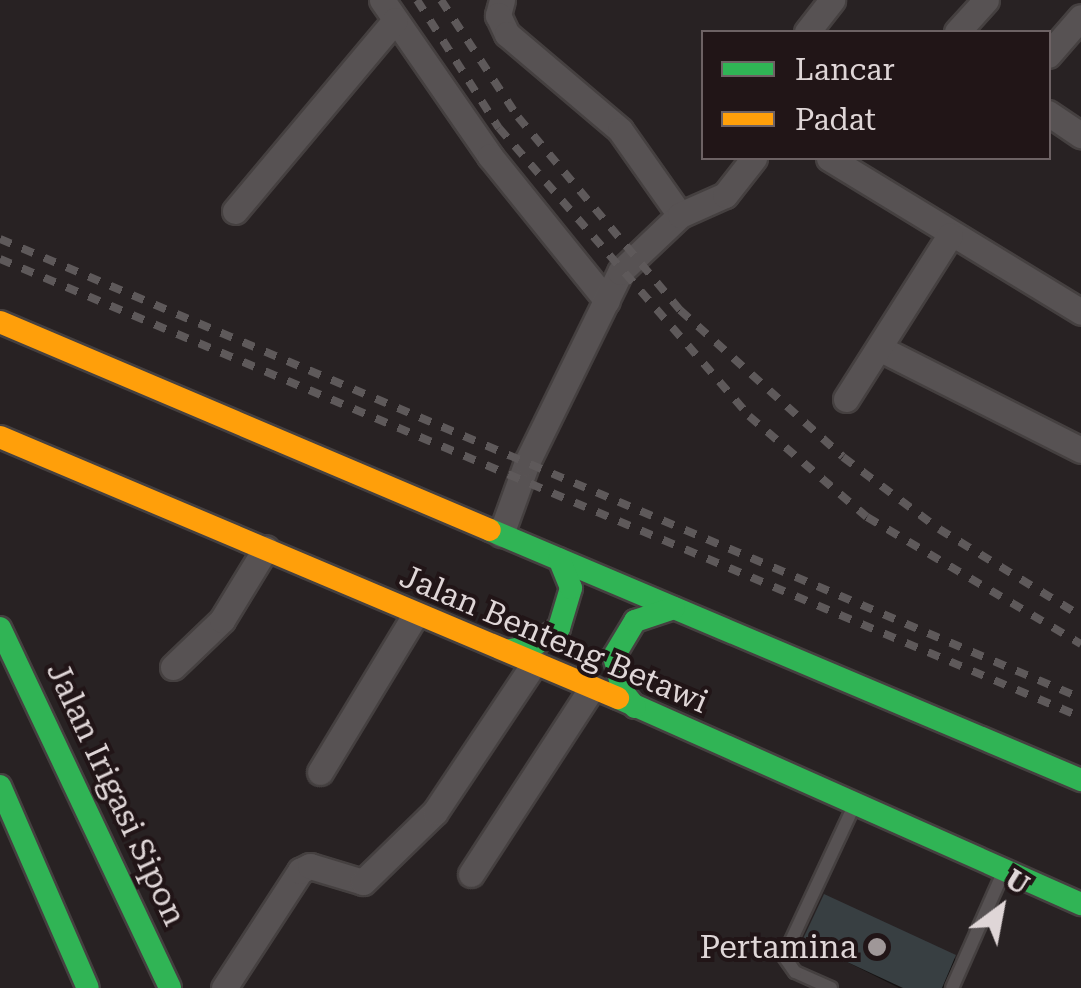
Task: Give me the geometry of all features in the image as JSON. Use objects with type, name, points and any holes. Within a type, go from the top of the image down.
[{"type":"main road","points":[[0,322],[1081,780]]},
{"type":"main road","name":"Jalan Benteng Betawi","points":[[0,437],[415,615],[510,650],[1081,904]]},
{"type":"main road","points":[[510,650],[533,646],[559,628],[571,588],[560,559]]},
{"type":"main road","points":[[636,708],[622,692],[614,656],[636,621],[674,608]]},
{"type":"main road","name":"Jalan Irigasi Sipon","points":[[0,628],[170,988]]},
{"type":"main road","points":[[1,794],[88,988]]},
{"type":"street","points":[[502,0],[498,15],[507,34],[620,130],[680,215]]},
{"type":"street","points":[[809,30],[832,0]]},
{"type":"street","points":[[965,30],[986,0]]},
{"type":"street","points":[[235,211],[388,10],[490,156],[607,301]]},
{"type":"street","points":[[1051,52],[1081,17]]},
{"type":"street","points":[[1051,115],[1081,135]]},
{"type":"street","points":[[501,534],[528,462],[632,257],[680,215],[725,195],[752,160]]},
{"type":"street","points":[[832,160],[1081,312]]},
{"type":"street","points":[[846,399],[950,235]]},
{"type":"street","points":[[879,348],[1081,450]]},
{"type":"street","points":[[173,667],[222,620],[266,548]]},
{"type":"street","points":[[320,772],[415,615]]},
{"type":"street","points":[[224,988],[300,870],[310,866],[363,882],[436,812],[535,662]]},
{"type":"street","points":[[471,874],[592,688]]},
{"type":"lane","points":[[830,988],[795,972],[784,956],[854,806]]},
{"type":"lane","points":[[952,988],[1004,871]]},
{"type":"building","name":"Pertamina","points":[[824,894],[956,955],[942,988],[903,988],[802,941]]},
{"type":"railway","points":[[417,0],[499,128],[749,416],[867,517],[1081,644]]},
{"type":"railway","points":[[441,0],[518,117],[680,310],[843,457],[939,529],[1081,616]]},
{"type":"railway","points":[[0,239],[1081,698]]},
{"type":"railway","points":[[0,259],[1081,717]]},
{"type":"traffic: fast","points":[[490,530],[1081,780]]},
{"type":"traffic: fast","points":[[510,650],[533,646],[559,628],[571,588],[559,559]]},
{"type":"traffic: fast","points":[[635,707],[623,692],[614,656],[635,621],[674,608]]},
{"type":"traffic: fast","points":[[0,628],[170,988]]},
{"type":"traffic: fast","points":[[618,698],[1081,904]]},
{"type":"traffic: fast","points":[[0,786],[88,988]]},
{"type":"traffic: slow","points":[[0,322],[490,530]]},
{"type":"traffic: slow","points":[[0,437],[618,698]]},
{"type":"place","name":"Pertamina","points":[[877,947]]}]
